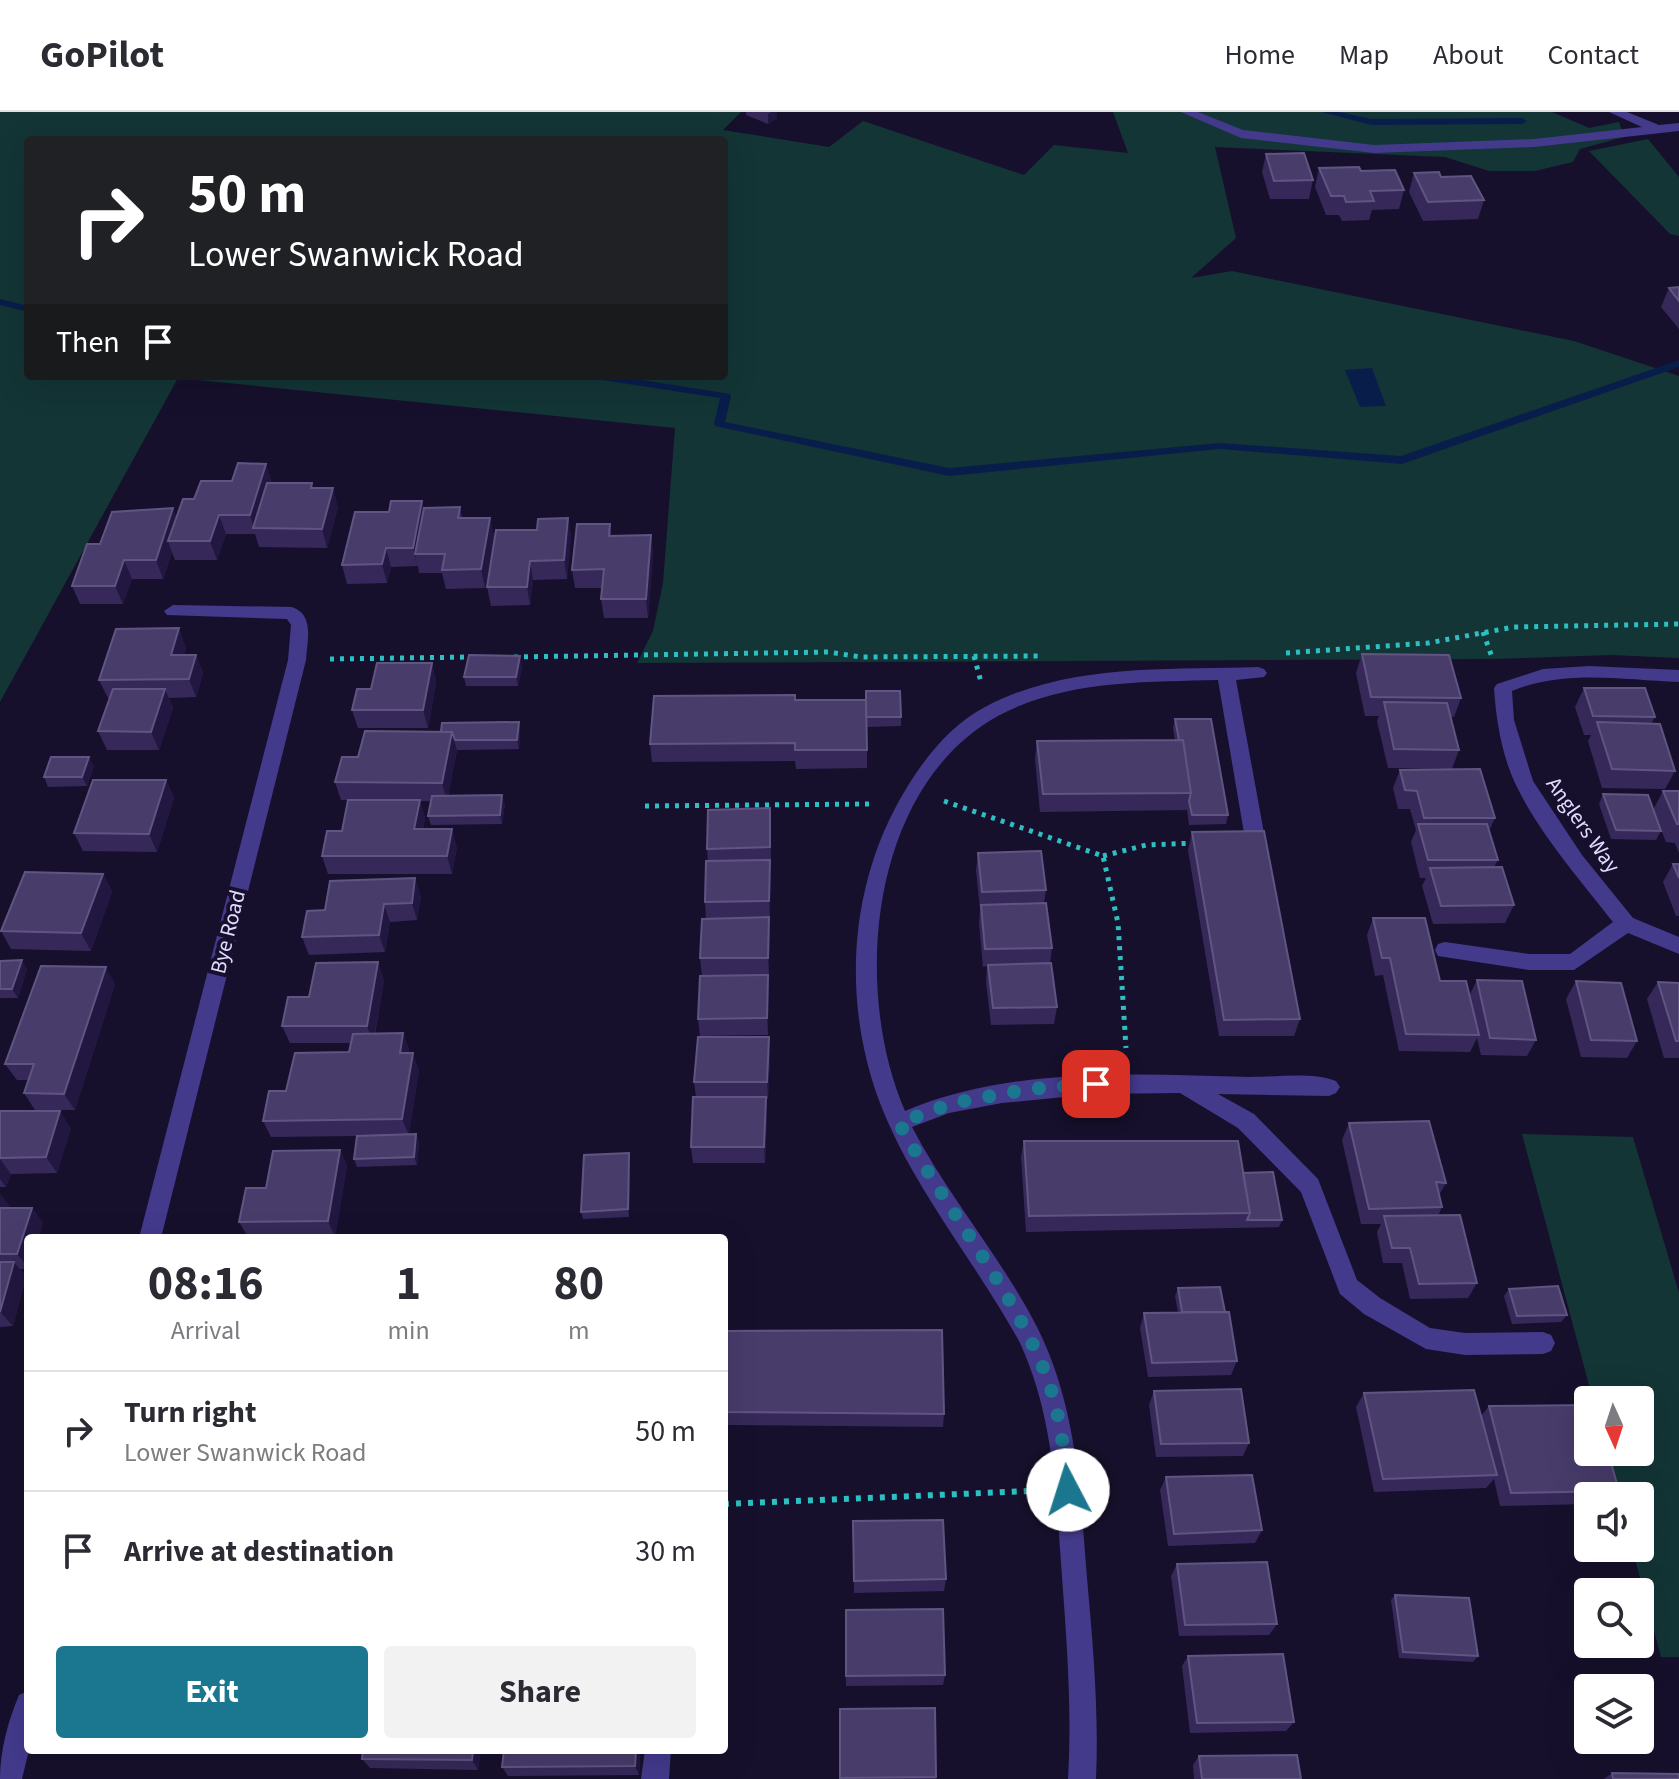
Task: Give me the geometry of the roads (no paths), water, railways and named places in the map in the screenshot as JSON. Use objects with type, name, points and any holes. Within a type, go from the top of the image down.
[{"type":"street","points":[[1187,112],[1241,134],[1374,149],[1534,143],[1679,127]]},
{"type":"street","points":[[1615,112],[1657,129]]},
{"type":"street","name":"Bye Road","points":[[151,1234],[297,660],[300,624],[292,613],[173,611]]},
{"type":"street","points":[[1082,1779],[1086,1725],[1063,1440],[1043,1366],[998,1286],[922,1167],[899,1123],[876,1051],[866,985],[868,926],[881,867],[910,797],[928,766],[956,736],[990,713],[1048,689],[1110,677],[1258,673]]},
{"type":"street","name":"Anglers Way","points":[[1679,676],[1546,673],[1518,680],[1503,688],[1505,720],[1524,783],[1575,860],[1626,924],[1679,946]]},
{"type":"street","points":[[1226,675],[1254,833]]},
{"type":"street","points":[[1445,950],[1529,962],[1574,962],[1626,924]]},
{"type":"street","points":[[899,1123],[953,1103],[1029,1089],[1127,1085],[1329,1087]]},
{"type":"street","points":[[1186,1086],[1246,1121],[1310,1186],[1348,1287],[1372,1306],[1426,1338],[1465,1344],[1543,1343]]},
{"type":"street","points":[[8,1779],[24,1719]]},
{"type":"street","points":[[655,1779],[658,1754]]},
{"type":"water","points":[[1372,368],[1386,406],[1360,407],[1345,370]]},
{"type":"waterway","points":[[1327,112],[1371,122],[1522,121]]},
{"type":"waterway","points":[[0,302],[24,308]]},
{"type":"waterway","points":[[622,380],[726,396],[719,424],[949,472],[1220,446],[1402,460],[1679,363]]}]
